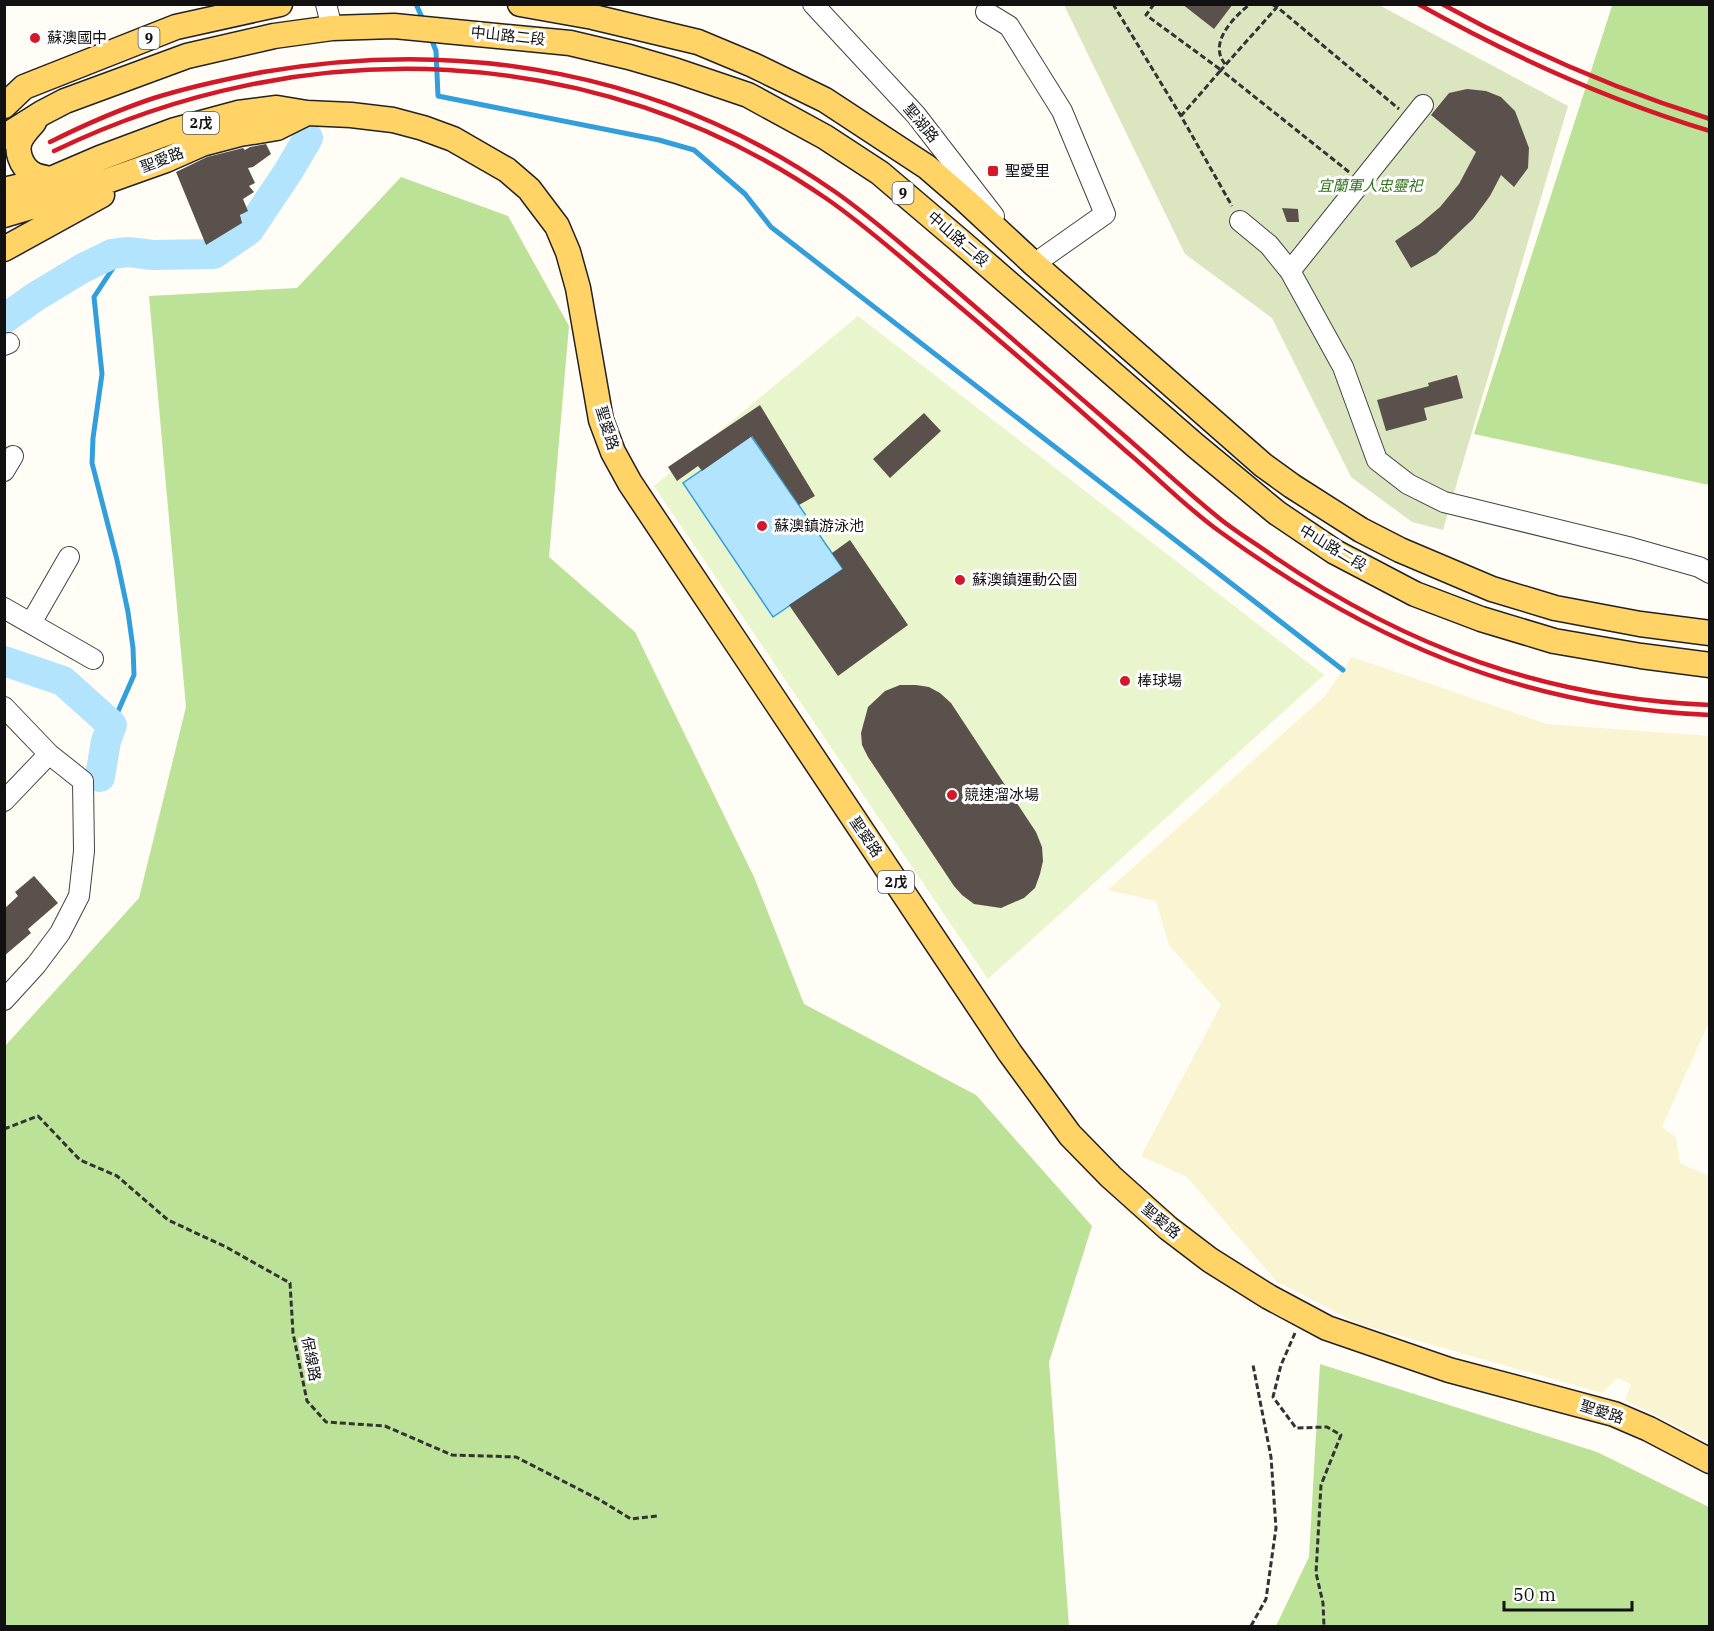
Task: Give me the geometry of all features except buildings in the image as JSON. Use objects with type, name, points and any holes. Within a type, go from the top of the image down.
[{"type":"main road","name":"9","points":[[4,106],[14,92],[176,27],[280,4]]},
{"type":"main road","name":"中山路二段","points":[[520,4],[593,17],[698,42],[753,65],[825,100],[927,167],[1263,465],[1361,530],[1400,550],[1492,589],[1555,608],[1640,624],[1710,633]]},
{"type":"main road","name":"中山路二段","points":[[4,137],[42,113],[75,97],[187,56],[274,36],[329,16],[394,26],[570,43],[658,65],[748,95],[825,137],[880,173],[1196,446],[1277,513],[1335,552],[1415,594],[1481,619],[1554,641],[1710,665]]},
{"type":"main road","name":"聖愛路","points":[[51,190],[100,158],[175,130],[238,113],[277,108],[307,113],[383,119],[423,128],[453,140],[507,170],[529,189],[557,226],[568,252],[578,288],[601,420],[613,452],[630,483],[1010,1053],[1070,1134],[1111,1177],[1168,1228],[1210,1260],[1303,1316],[1327,1328],[1449,1370],[1614,1414],[1710,1461]]},
{"type":"main road","points":[[42,113],[21,137],[17,148],[26,169],[51,190]]},
{"type":"main road","name":"聖愛路","points":[[51,190],[166,160],[202,144],[240,134],[277,128],[307,113]]},
{"type":"main road","points":[[4,249],[166,160]]},
{"type":"main road","name":"2戊","points":[[4,190],[51,190]]},
{"type":"main road","name":"2戊","points":[[4,215],[51,190]]},
{"type":"street","name":"聖湖路","points":[[813,4],[916,116],[1027,256]]},
{"type":"street","points":[[986,12],[1010,26],[1062,111],[1105,214],[1027,256]]},
{"type":"street","points":[[1290,271],[1417,113]]},
{"type":"street","points":[[1240,221],[1269,245],[1290,271],[1343,367],[1377,460],[1408,484],[1444,502],[1632,548],[1698,567],[1710,573]]},
{"type":"street","points":[[31,623],[69,557]]},
{"type":"street","points":[[4,608],[93,658]]},
{"type":"street","points":[[4,707],[49,754],[83,781],[84,851],[79,896],[60,933],[36,965],[4,1000]]},
{"type":"street","points":[[4,801],[49,754]]},
{"type":"path","points":[[1113,4],[1181,116],[1240,221]]},
{"type":"path","points":[[1154,4],[1146,15],[1221,70],[1361,182]]},
{"type":"path","points":[[1226,64],[1220,58],[1218,50],[1221,40],[1225,32],[1250,4]]},
{"type":"path","points":[[1271,4],[1277,6],[1417,113]]},
{"type":"path","points":[[1181,116],[1277,6]]},
{"type":"path","name":"保線路","points":[[4,1129],[38,1116],[80,1160],[117,1176],[168,1220],[226,1247],[290,1283],[293,1333],[307,1401],[326,1422],[385,1426],[453,1455],[516,1457],[600,1500],[631,1519],[657,1516]]},
{"type":"path","points":[[1303,1316],[1281,1365],[1273,1397],[1296,1428],[1327,1427],[1341,1435],[1321,1485],[1316,1573],[1323,1603],[1324,1626]]},
{"type":"path","points":[[1251,1626],[1266,1599],[1276,1528],[1271,1457],[1253,1365]]},
{"type":"shaded area","points":[[1352,657],[1547,724],[1709,736],[1709,1022],[1662,1127],[1676,1137],[1680,1163],[1709,1176],[1709,1442],[1625,1400],[1631,1384],[1617,1378],[1602,1393],[1359,1324],[1276,1281],[1187,1177],[1141,1156],[1221,1005],[1169,945],[1156,901],[1108,890],[1324,697]]},
{"type":"green space","name":"宜蘭軍人忠靈祀","points":[[1064,5],[1379,5],[1568,106],[1443,530],[1412,522],[1351,477],[1272,318],[1185,254]]},
{"type":"green space","points":[[1609,5],[1709,5],[1709,485],[1474,434],[1612,6]]},
{"type":"green space","points":[[401,177],[508,216],[569,326],[549,557],[635,632],[754,877],[804,1004],[976,1095],[1092,1226],[1049,1362],[1069,1626],[5,1626],[5,1046],[139,898],[186,707],[149,296],[297,288]]},
{"type":"green space","name":"蘇澳鎮運動公園","points":[[858,316],[1324,675],[988,979],[654,486]]},
{"type":"green space","points":[[1320,1364],[1597,1452],[1709,1507],[1709,1626],[1276,1626],[1309,1557]]},
{"type":"water","name":"蘇澳鎮游泳池","points":[[751,436],[843,569],[773,617],[683,483]]},
{"type":"waterway","points":[[416,4],[424,22]]},
{"type":"waterway","points":[[430,36],[436,51],[438,96],[659,140],[694,150],[745,194],[771,227],[1343,670]]},
{"type":"waterway","points":[[4,319],[83,268],[112,254],[128,252],[153,255],[214,254],[249,230],[308,138]]},
{"type":"waterway","points":[[112,725],[134,675],[133,648],[117,560],[92,463],[102,374],[94,297],[115,265],[128,252]]},
{"type":"waterway","points":[[4,661],[63,681],[112,725],[106,741],[100,777]]},
{"type":"railway","points":[[1418,4],[1524,59],[1597,91],[1710,131]]},
{"type":"railway","points":[[1442,4],[1507,38],[1573,68],[1675,108],[1710,119]]},
{"type":"railway","points":[[50,142],[114,113],[181,90],[263,72],[339,62],[414,59],[488,63],[560,74],[632,92],[701,118],[769,151],[834,191],[936,273],[1219,518],[1324,589],[1427,642],[1535,679],[1591,692],[1710,705]]},
{"type":"railway","points":[[54,151],[150,112],[248,85],[348,71],[448,70],[547,82],[644,107],[738,146],[827,199],[879,239],[1004,344],[1207,522],[1276,570],[1333,605],[1391,635],[1450,661],[1511,682],[1575,698],[1641,709],[1710,715]]},
{"type":"place","name":"蘇澳國中","points":[[35,38]]},
{"type":"place","name":"聖愛里","points":[[993,171]]},
{"type":"place","name":"蘇澳鎮游泳池","points":[[762,526]]},
{"type":"place","name":"蘇澳鎮運動公園","points":[[960,580]]},
{"type":"place","name":"棒球場","points":[[1125,681]]},
{"type":"place","name":"競速溜冰場","points":[[952,795]]}]
